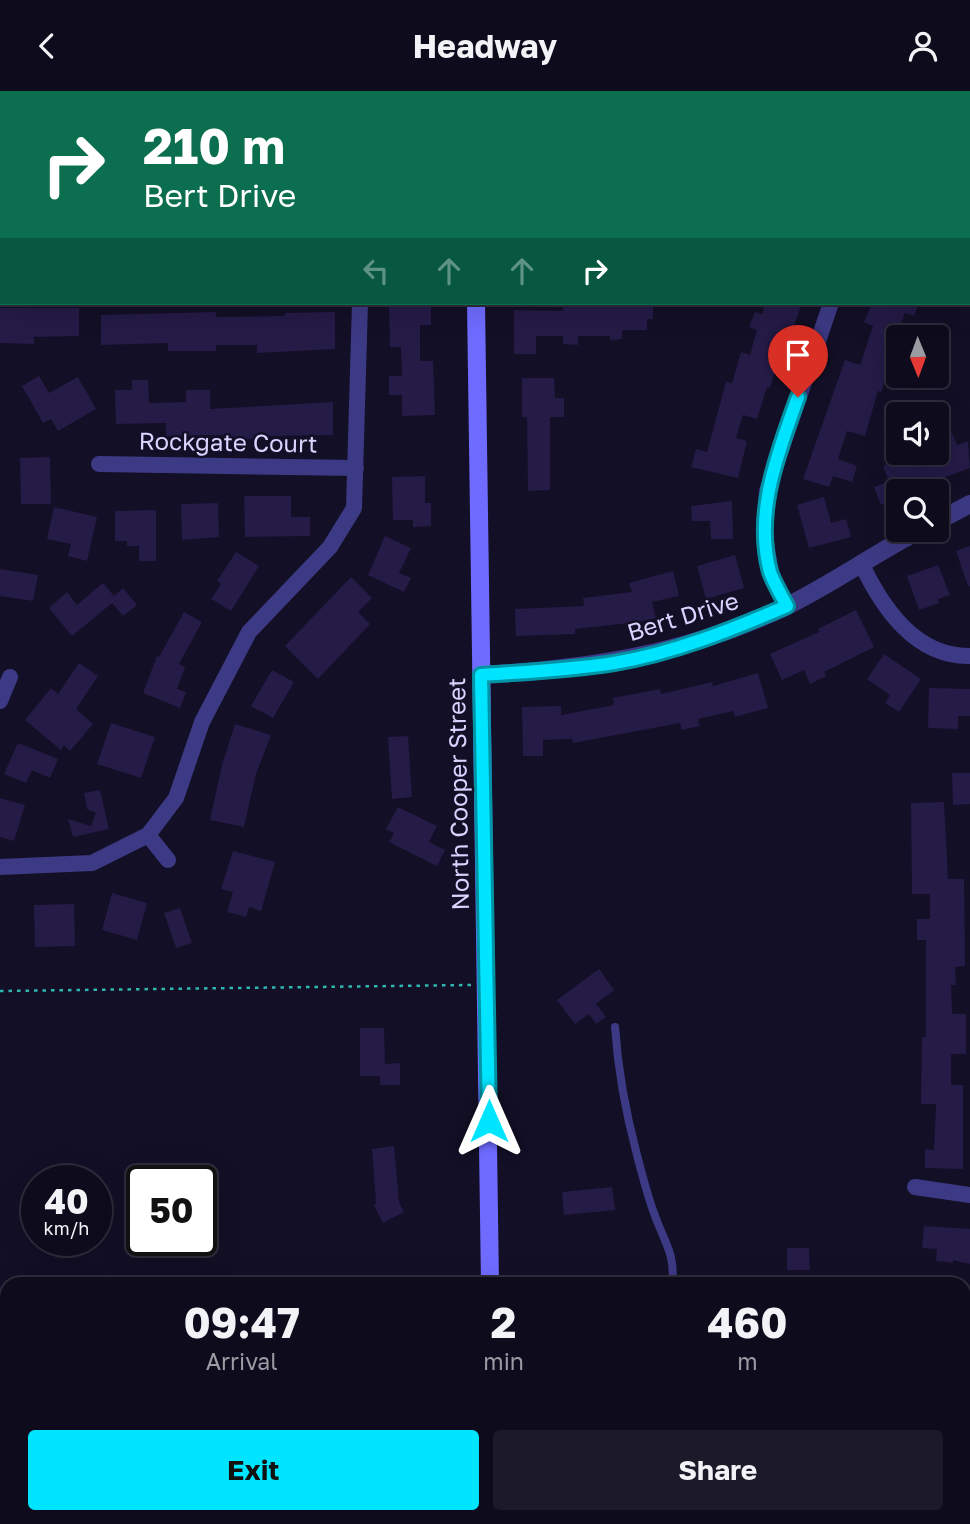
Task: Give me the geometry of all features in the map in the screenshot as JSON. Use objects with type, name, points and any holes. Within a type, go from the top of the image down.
[{"type":"main road","name":"North Cooper Street","points":[[476,305],[488,984],[490,1277]]},
{"type":"street","points":[[0,867],[92,863],[148,835],[176,798],[202,722],[249,632],[330,547],[354,508],[360,305]]},
{"type":"street","points":[[787,606],[771,573],[764,530],[767,491],[830,305]]},
{"type":"street","name":"Rockgate Court","points":[[99,464],[356,468]]},
{"type":"street","points":[[949,515],[970,504]]},
{"type":"street","name":"Bert Drive","points":[[481,675],[551,671],[616,662],[681,647],[787,606],[899,542]]},
{"type":"street","points":[[861,563],[886,609],[904,628],[944,653],[970,656]]},
{"type":"street","points":[[0,701],[10,677]]},
{"type":"street","points":[[148,835],[168,860]]},
{"type":"street","points":[[915,1187],[970,1195]]},
{"type":"lane","points":[[615,1027],[617,1060],[636,1154],[654,1214],[671,1253],[672,1277]]},
{"type":"path","points":[[0,991],[488,984]]},
{"type":"building","points":[[653,305],[653,319],[647,319],[647,330],[622,330],[622,339],[610,340],[610,336],[578,336],[578,345],[563,344],[563,336],[536,336],[536,354],[514,354],[514,310],[563,311],[563,306]]},
{"type":"building","points":[[765,305],[801,305],[789,340],[784,339],[770,388],[767,387],[757,419],[743,415],[736,438],[747,441],[738,478],[691,467],[696,449],[707,452],[726,382],[732,383],[741,352],[750,355],[757,330],[749,327],[755,312],[762,314]]},
{"type":"building","points":[[871,305],[918,305],[914,316],[905,313],[900,325],[886,325],[886,378],[881,392],[878,391],[865,436],[847,431],[838,459],[857,466],[852,482],[833,476],[829,487],[803,479],[845,360],[860,365],[873,326],[864,322]]},
{"type":"building","points":[[389,306],[431,306],[431,325],[420,325],[420,361],[433,361],[435,415],[402,416],[402,395],[389,395],[389,376],[402,376],[401,347],[390,347]]},
{"type":"building","points":[[0,308],[79,308],[79,336],[34,337],[34,344],[0,343]]},
{"type":"building","points":[[216,312],[216,317],[335,312],[335,349],[257,353],[257,345],[216,345],[216,351],[168,351],[168,343],[101,345],[101,315]]},
{"type":"building","points":[[39,376],[49,393],[78,377],[96,409],[58,431],[51,419],[43,423],[22,386]]},
{"type":"building","points":[[522,378],[554,378],[555,398],[564,398],[564,417],[550,417],[550,490],[528,491],[527,417],[522,417]]},
{"type":"building","points":[[132,380],[148,380],[149,403],[186,402],[186,390],[210,390],[210,409],[333,402],[333,435],[265,436],[226,440],[226,435],[166,436],[166,423],[116,424],[115,390],[132,390]]},
{"type":"building","points":[[952,433],[957,445],[968,441],[970,468],[941,479],[888,479],[883,466],[886,465],[949,465],[949,434]]},
{"type":"building","points":[[50,457],[51,504],[21,504],[20,458]]},
{"type":"building","points":[[425,476],[425,503],[431,503],[431,526],[413,527],[413,520],[393,520],[392,477]]},
{"type":"building","points":[[886,482],[886,503],[881,505],[874,487]]},
{"type":"building","points":[[244,496],[291,496],[291,517],[310,517],[310,536],[245,537]]},
{"type":"building","points":[[824,497],[831,523],[846,519],[851,537],[809,548],[797,505]]},
{"type":"building","points":[[732,501],[733,539],[711,539],[710,521],[692,521],[691,506]]},
{"type":"building","points":[[218,503],[219,537],[182,540],[181,504]]},
{"type":"building","points":[[54,507],[97,517],[87,561],[68,556],[71,544],[47,539]]},
{"type":"building","points":[[156,510],[156,561],[139,561],[139,546],[127,546],[127,541],[115,541],[115,511]]},
{"type":"building","points":[[385,536],[411,548],[399,573],[411,578],[404,592],[368,575]]},
{"type":"building","points":[[970,546],[970,586],[968,586],[956,551]]},
{"type":"building","points":[[236,552],[259,566],[231,611],[211,599],[221,584],[217,581]]},
{"type":"building","points":[[735,555],[744,588],[706,599],[697,566]]},
{"type":"building","points":[[938,565],[950,595],[938,599],[939,603],[919,610],[907,576]]},
{"type":"building","points":[[0,569],[38,575],[33,601],[0,596]]},
{"type":"building","points":[[673,571],[679,596],[652,602],[656,618],[575,629],[575,634],[516,636],[515,609],[584,606],[583,598],[632,592],[629,583]]},
{"type":"building","points":[[351,577],[372,598],[358,612],[370,624],[318,679],[285,646]]},
{"type":"building","points":[[103,583],[114,596],[123,588],[137,605],[123,616],[112,603],[72,636],[49,608],[67,592],[77,605]]},
{"type":"building","points":[[856,610],[874,647],[824,672],[826,676],[810,684],[804,670],[782,680],[770,654],[819,632],[818,629]]},
{"type":"building","points":[[184,612],[202,622],[179,664],[185,667],[177,689],[186,692],[180,708],[143,693],[157,656],[159,657]]},
{"type":"building","points":[[884,654],[921,679],[899,712],[885,703],[890,695],[867,679]]},
{"type":"building","points":[[79,663],[98,676],[76,709],[93,724],[70,751],[64,745],[61,750],[25,720],[51,688],[58,694]]},
{"type":"building","points":[[272,670],[294,682],[273,718],[251,706]]},
{"type":"building","points":[[758,673],[768,708],[735,717],[733,711],[698,719],[700,726],[682,730],[680,723],[573,743],[572,739],[543,740],[543,756],[523,756],[522,707],[561,706],[561,715],[614,705],[613,698],[660,689],[661,694],[712,682],[713,686]]},
{"type":"building","points":[[929,688],[970,689],[970,716],[958,716],[958,729],[928,728]]},
{"type":"building","points":[[111,723],[155,737],[141,778],[97,764]]},
{"type":"building","points":[[235,724],[271,735],[256,774],[244,827],[210,820],[222,765]]},
{"type":"building","points":[[408,736],[412,797],[392,799],[388,737]]},
{"type":"building","points":[[18,743],[58,759],[50,778],[32,770],[26,783],[4,774]]},
{"type":"building","points":[[952,773],[970,773],[970,804],[953,805]]},
{"type":"building","points":[[100,790],[109,829],[73,837],[68,819],[91,826],[96,813],[87,809],[84,793]]},
{"type":"building","points":[[0,798],[25,805],[14,841],[0,837]]},
{"type":"building","points":[[944,802],[948,879],[964,879],[965,966],[955,967],[956,985],[951,985],[952,1014],[966,1014],[966,1054],[951,1054],[951,1085],[963,1085],[963,1169],[925,1168],[925,1149],[934,1150],[936,1104],[921,1104],[922,1037],[926,1037],[926,940],[917,940],[917,919],[930,919],[930,894],[912,894],[911,803]]},
{"type":"building","points":[[398,807],[437,826],[429,842],[445,850],[437,866],[389,842],[394,833],[386,829]]},
{"type":"building","points":[[233,851],[275,862],[261,911],[249,907],[246,917],[227,912],[233,892],[221,889]]},
{"type":"building","points":[[112,893],[147,903],[137,940],[102,930]]},
{"type":"building","points":[[74,904],[75,946],[35,947],[34,905]]},
{"type":"building","points":[[180,908],[192,943],[176,948],[164,913]]},
{"type":"building","points":[[599,969],[614,990],[596,1004],[606,1017],[596,1024],[589,1014],[575,1024],[557,1000]]},
{"type":"building","points":[[360,1028],[384,1028],[385,1064],[400,1063],[400,1085],[380,1085],[380,1076],[360,1076]]},
{"type":"building","points":[[394,1146],[399,1202],[404,1212],[383,1223],[374,1205],[372,1149]]},
{"type":"building","points":[[612,1187],[615,1210],[564,1215],[562,1192]]},
{"type":"building","points":[[924,1226],[970,1229],[970,1264],[953,1260],[953,1263],[936,1261],[937,1249],[922,1248]]},
{"type":"building","points":[[787,1248],[809,1248],[810,1270],[787,1270]]},
{"type":"route","points":[[489,1121],[481,675],[551,671],[616,662],[681,647],[787,606],[771,573],[764,530],[767,491],[798,397]]}]
